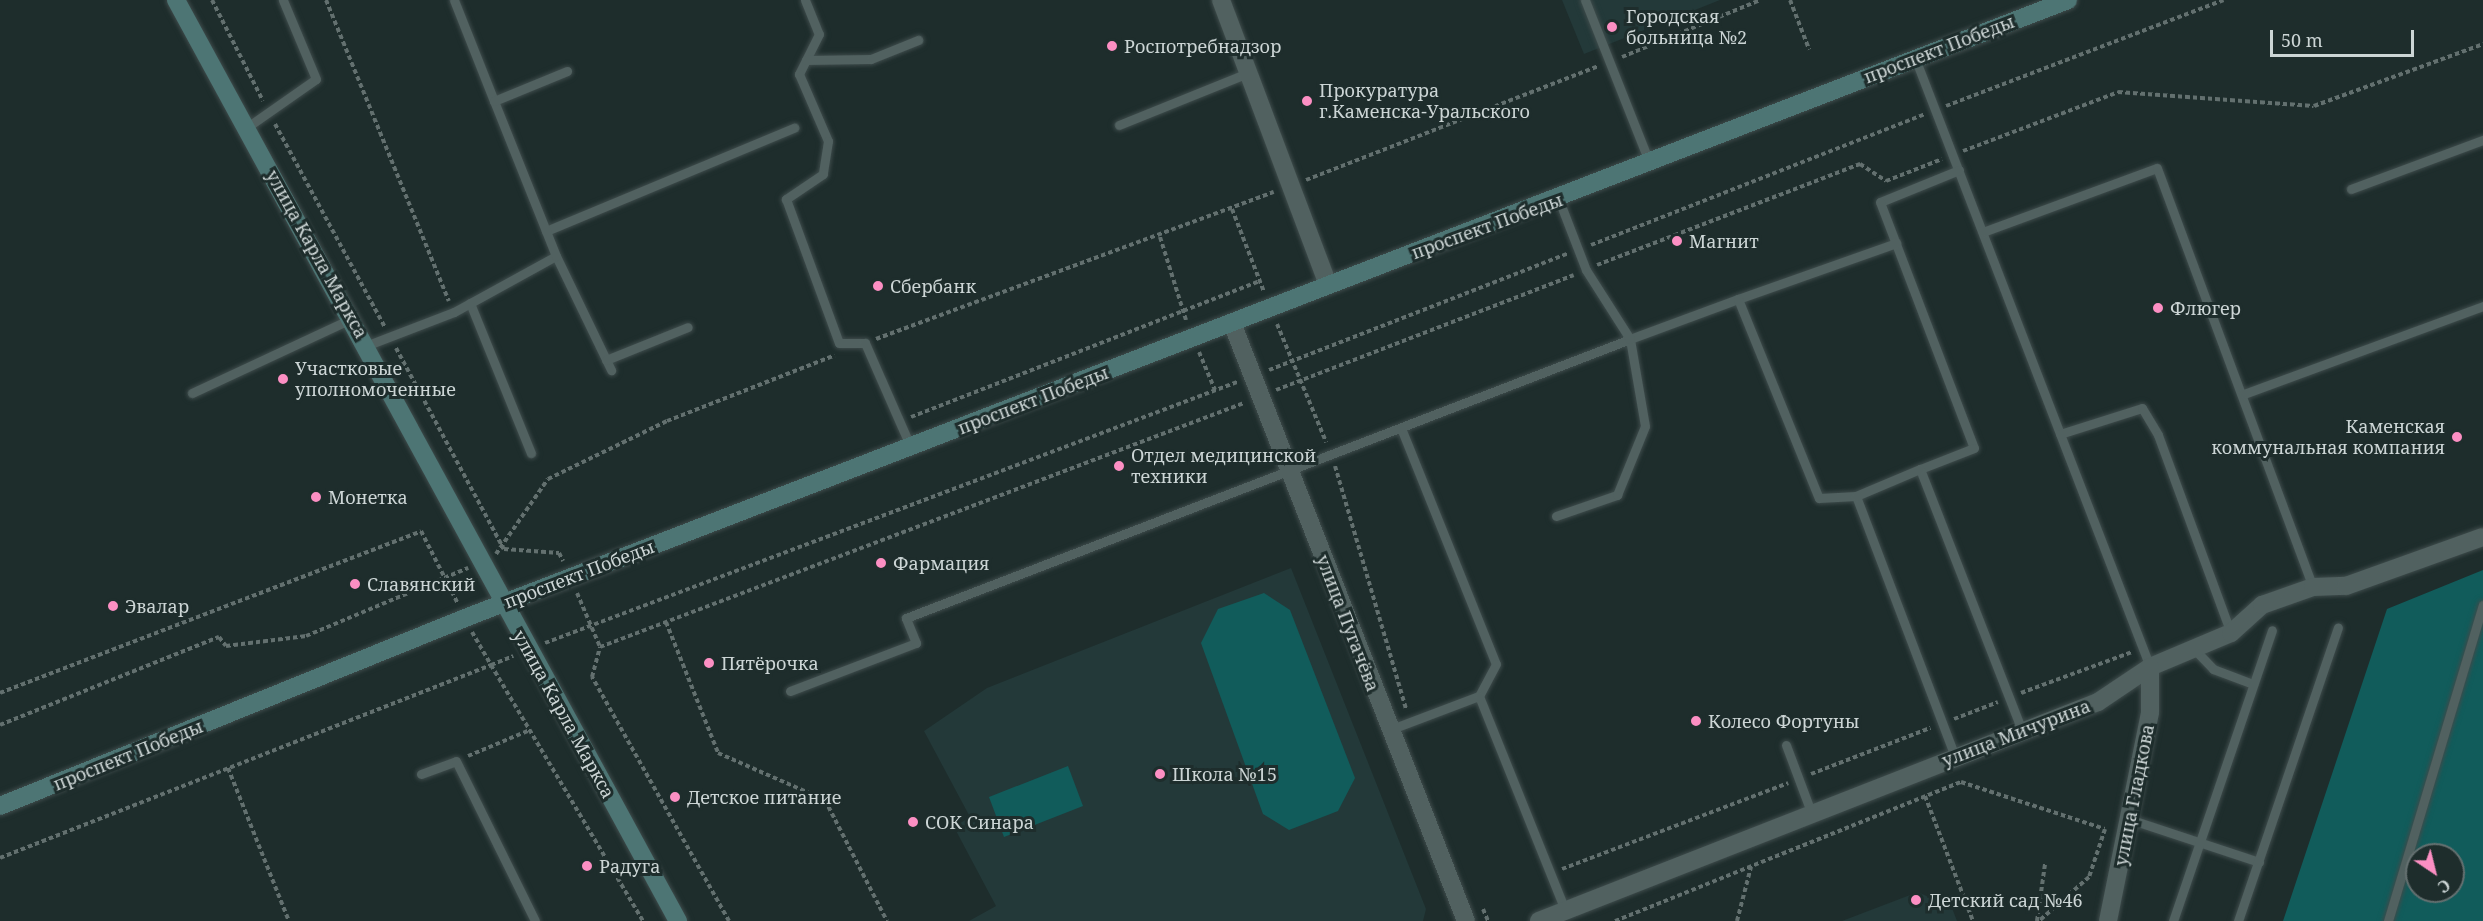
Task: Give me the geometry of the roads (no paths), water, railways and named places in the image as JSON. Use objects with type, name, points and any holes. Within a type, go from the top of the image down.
[{"type":"street","name":"улица Карла Маркса","points":[[176,0],[368,345],[504,603],[678,921]]},
{"type":"street","points":[[1221,0],[1328,285]]},
{"type":"street","name":"проспект Победы","points":[[0,806],[465,618],[1328,285],[1558,200],[2068,0]]},
{"type":"street","name":"улица Пугачёва","points":[[1232,323],[1389,730],[1466,921]]},
{"type":"street","name":"улица Мичурина","points":[[1539,921],[1811,812],[2098,702],[2150,667],[2231,633],[2262,605],[2313,587],[2346,586],[2483,538]]},
{"type":"street","name":"улица Гладкова","points":[[2108,921],[2150,712],[2150,667]]},
{"type":"lane","points":[[246,128],[316,79],[283,0]]},
{"type":"lane","points":[[454,0],[556,256],[611,370]]},
{"type":"lane","points":[[805,0],[819,34],[799,74],[828,141],[823,174],[786,199],[838,343],[865,343],[911,447]]},
{"type":"lane","points":[[1585,0],[1650,164]]},
{"type":"lane","points":[[806,60],[871,59],[918,40]]},
{"type":"lane","points":[[1916,58],[2150,667]]},
{"type":"lane","points":[[494,100],[567,71]]},
{"type":"lane","points":[[1119,125],[1248,73]]},
{"type":"lane","points":[[546,231],[794,128]]},
{"type":"lane","points":[[2351,189],[2483,140]]},
{"type":"lane","points":[[1983,232],[2157,168],[2244,394],[2313,587]]},
{"type":"lane","points":[[1738,299],[1819,498],[1856,496],[1974,448],[1880,202],[1959,170]]},
{"type":"lane","points":[[1556,516],[1617,495],[1645,426],[1630,339],[1578,250],[1558,200]]},
{"type":"lane","points":[[790,691],[916,643],[906,618],[1291,472],[1630,339],[1896,243]]},
{"type":"lane","points":[[368,345],[454,312],[556,256]]},
{"type":"lane","points":[[470,303],[531,453]]},
{"type":"lane","points":[[2244,394],[2483,306]]},
{"type":"lane","points":[[192,393],[353,318]]},
{"type":"lane","points":[[606,360],[688,327]]},
{"type":"lane","points":[[2060,434],[2142,408],[2158,435],[2231,633]]},
{"type":"lane","points":[[1389,730],[1479,696],[1496,664],[1401,428]]},
{"type":"lane","points":[[1920,469],[2022,730]]},
{"type":"lane","points":[[1856,496],[1955,756]]},
{"type":"lane","points":[[2388,921],[2483,605]]},
{"type":"lane","points":[[2238,921],[2338,628]]},
{"type":"lane","points":[[2173,921],[2272,630]]},
{"type":"lane","points":[[2194,649],[2212,669],[2253,684]]},
{"type":"lane","points":[[1479,696],[1565,910]]},
{"type":"lane","points":[[1786,745],[1811,812]]},
{"type":"lane","points":[[421,774],[456,761],[535,921]]},
{"type":"lane","points":[[2129,819],[2259,862]]},
{"type":"place","name":"Городская больница №2","points":[[1612,27]]},
{"type":"place","name":"Роспотребнадзор","points":[[1112,46]]},
{"type":"place","name":"Прокуратура г.Каменска-Уральского","points":[[1307,101]]},
{"type":"place","name":"Магнит","points":[[1677,241]]},
{"type":"place","name":"Сбербанк","points":[[878,286]]},
{"type":"place","name":"Флюгер","points":[[2158,308]]},
{"type":"place","name":"Участковые уполномоченные","points":[[283,379]]},
{"type":"place","name":"Каменская коммунальная компания","points":[[2457,437]]},
{"type":"place","name":"Отдел медицинской техники","points":[[1119,466]]},
{"type":"place","name":"Монетка","points":[[316,497]]},
{"type":"place","name":"Фармация","points":[[881,563]]},
{"type":"place","name":"Славянский","points":[[355,584]]},
{"type":"place","name":"Эвалар","points":[[113,606]]},
{"type":"place","name":"Пятёрочка","points":[[709,663]]},
{"type":"place","name":"Колесо Фортуны","points":[[1696,721]]},
{"type":"place","name":"Школа №15","points":[[1160,774]]},
{"type":"place","name":"Детское питание","points":[[675,797]]},
{"type":"place","name":"СОК Синара","points":[[913,822]]},
{"type":"place","name":"Радуга","points":[[587,866]]},
{"type":"place","name":"Детский сад №46","points":[[1916,900]]}]
